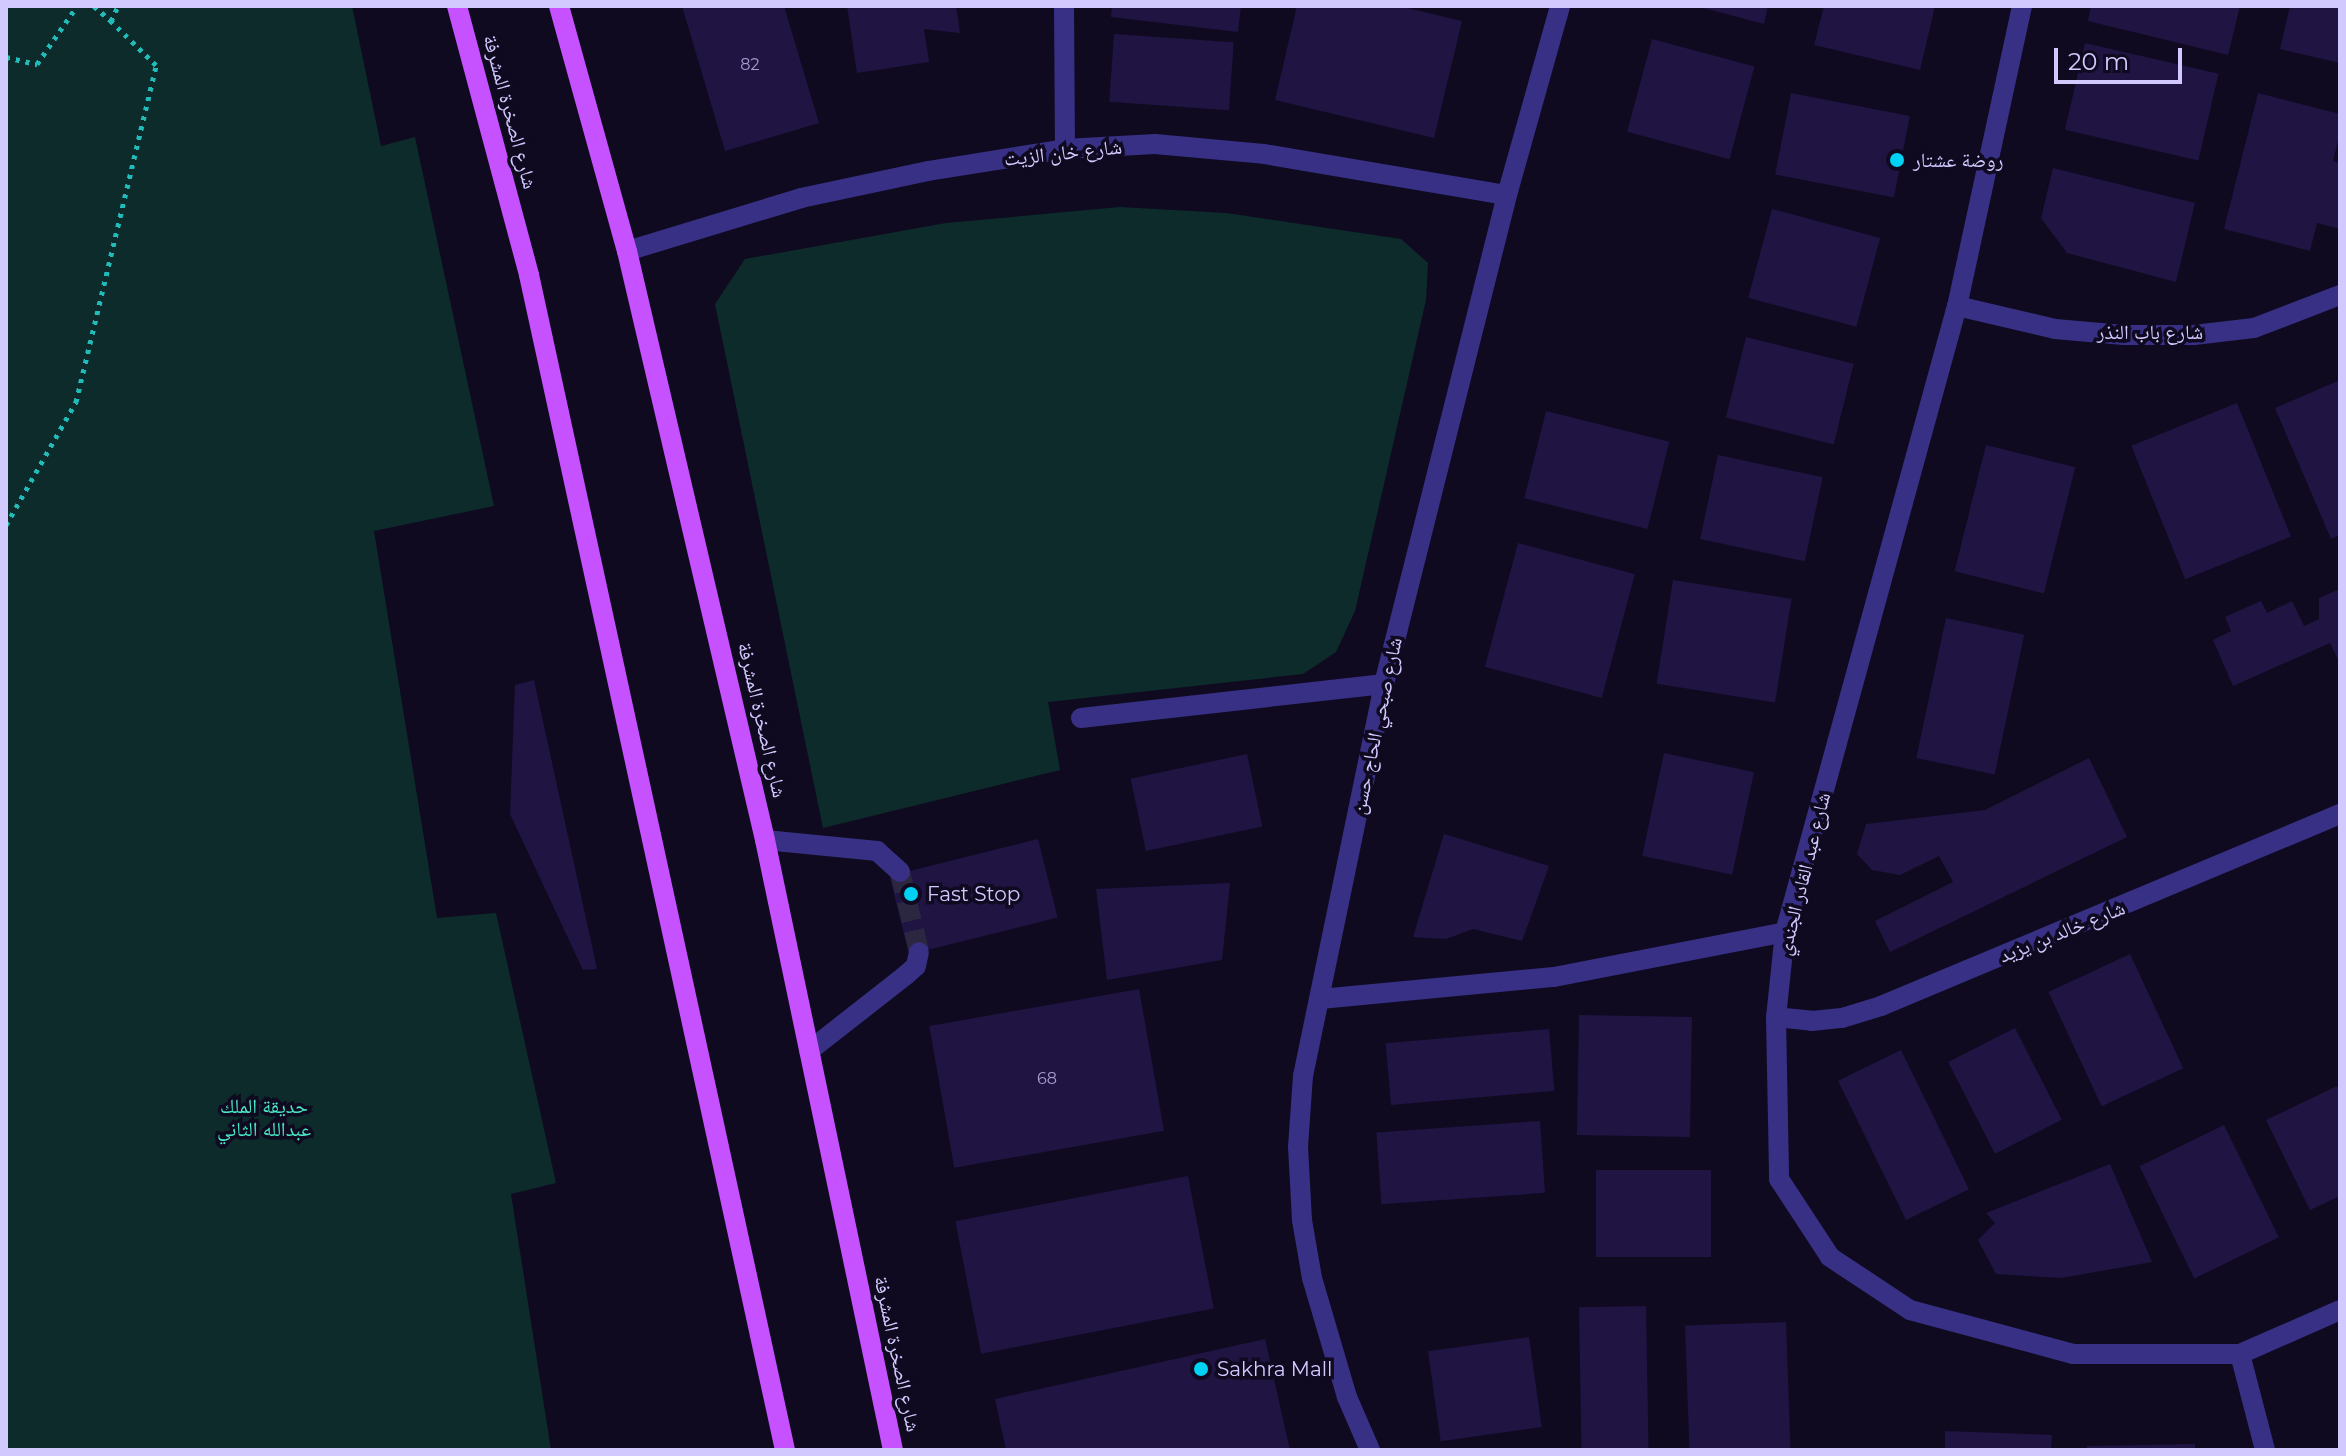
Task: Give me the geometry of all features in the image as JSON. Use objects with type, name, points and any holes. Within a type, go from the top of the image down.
[{"type":"main road","name":"شارع الصخرة المشرفة","points":[[457,6],[529,275],[785,1450]]},
{"type":"main road","name":"شارع الصخرة المشرفة","points":[[559,6],[627,251],[765,840],[893,1450]]},
{"type":"street","points":[[1064,6],[1065,149]]},
{"type":"street","name":"شارع صبحي الحاج حسن","points":[[1370,1450],[1347,1397],[1312,1278],[1302,1220],[1298,1147],[1303,1076],[1384,684],[1507,195],[1560,6]]},
{"type":"street","name":"شارع عبد القادر الجندي","points":[[2022,6],[1957,306],[1785,932],[1776,1017],[1779,1179],[1830,1257],[1910,1310],[2073,1354],[2240,1354],[2340,1310]]},
{"type":"street","name":"شارع خان الزيت","points":[[627,251],[801,198],[928,171],[1065,149],[1155,144],[1264,154],[1507,195]]},
{"type":"street","name":"شارع باب النذر","points":[[1957,306],[2055,329],[2124,335],[2194,335],[2254,328],[2340,295]]},
{"type":"street","points":[[1081,718],[1384,684]]},
{"type":"street","name":"شارع خالد بن يزيد","points":[[1776,1017],[1812,1021],[1842,1018],[1881,1006],[2340,814]]},
{"type":"street","points":[[765,840],[877,851],[900,872]]},
{"type":"street","points":[[1320,999],[1554,977],[1785,932]]},
{"type":"street","points":[[809,1051],[906,975],[916,966],[919,952]]},
{"type":"street","points":[[2240,1354],[2265,1450]]},
{"type":"path","points":[[6,57],[37,64],[77,6]]},
{"type":"path","points":[[6,525],[76,402],[156,65],[94,6]]},
{"type":"path","points":[[111,21],[118,6]]},
{"type":"green space","name":"حديقة الملك عبدالله الثاني","points":[[6,6],[352,6],[381,146],[415,137],[494,506],[374,531],[437,918],[496,913],[556,1183],[511,1194],[551,1450],[6,1450]]},
{"type":"green space","points":[[1120,207],[1226,213],[1401,239],[1428,263],[1426,300],[1355,611],[1336,652],[1303,674],[1048,702],[1060,770],[823,828],[715,304],[745,259],[946,223]]},
{"type":"building","points":[[682,6],[784,6],[819,123],[725,151]]},
{"type":"building","points":[[847,6],[956,6],[960,33],[924,29],[929,62],[857,73]]},
{"type":"building","points":[[1112,6],[1241,6],[1238,32],[1111,17]]},
{"type":"building","points":[[1297,6],[1399,6],[1462,21],[1434,138],[1275,100]]},
{"type":"building","points":[[1696,6],[1768,6],[1764,24]]},
{"type":"building","points":[[1824,6],[1935,6],[1920,70],[1814,45]]},
{"type":"building","points":[[2091,6],[2240,6],[2228,55],[2088,21]]},
{"type":"building","points":[[2290,6],[2340,6],[2340,63],[2280,49]]},
{"type":"building","points":[[1114,34],[1234,42],[1229,110],[1109,102]]},
{"type":"building","points":[[1652,39],[1754,66],[1730,159],[1627,132]]},
{"type":"building","points":[[2085,43],[2218,74],[2198,161],[2065,130]]},
{"type":"building","points":[[1791,93],[1910,116],[1894,198],[1775,174]]},
{"type":"building","points":[[2258,93],[2340,114],[2340,133],[2333,161],[2340,163],[2340,229],[2317,223],[2310,251],[2224,229]]},
{"type":"building","points":[[2053,168],[2195,203],[2176,282],[2067,253],[2041,218]]},
{"type":"building","points":[[1772,209],[1880,238],[1856,327],[1748,298]]},
{"type":"building","points":[[1746,337],[1854,364],[1834,444],[1726,418]]},
{"type":"building","points":[[2340,380],[2340,535],[2331,539],[2275,408]]},
{"type":"building","points":[[2237,403],[2291,537],[2185,579],[2131,446]]},
{"type":"building","points":[[1546,411],[1669,442],[1647,529],[1524,498]]},
{"type":"building","points":[[1986,445],[2075,467],[2044,593],[1955,571]]},
{"type":"building","points":[[1718,455],[1823,477],[1805,561],[1700,539]]},
{"type":"building","points":[[1518,543],[1635,574],[1602,698],[1485,667]]},
{"type":"building","points":[[1673,580],[1792,599],[1775,702],[1657,684]]},
{"type":"building","points":[[2340,589],[2340,664],[2330,643],[2233,686],[2213,640],[2231,631],[2225,617],[2261,601],[2267,613],[2292,601],[2304,626],[2319,619],[2319,598]]},
{"type":"building","points":[[1946,618],[2024,635],[1995,775],[1916,758]]},
{"type":"building","points":[[534,680],[597,969],[583,970],[510,814],[515,685]]},
{"type":"building","points":[[1664,753],[1754,772],[1732,875],[1642,856]]},
{"type":"building","points":[[1247,754],[1262,826],[1146,851],[1131,779]]},
{"type":"building","points":[[2089,758],[2127,837],[1890,952],[1875,921],[1953,882],[1939,856],[1900,875],[1872,870],[1857,854],[1866,824],[1985,810]]},
{"type":"building","points":[[1444,834],[1549,866],[1522,941],[1473,929],[1446,939],[1413,937]]},
{"type":"building","points":[[1038,839],[1058,918],[909,955],[890,876]]},
{"type":"building","points":[[1230,883],[1222,960],[1107,980],[1096,889]]},
{"type":"building","points":[[2130,954],[2183,1068],[2102,1106],[2048,992]]},
{"type":"building","points":[[1139,989],[1164,1131],[954,1168],[929,1026]]},
{"type":"building","points":[[1579,1015],[1692,1017],[1690,1137],[1577,1135]]},
{"type":"building","points":[[2015,1028],[2062,1120],[1995,1154],[1948,1062]]},
{"type":"building","points":[[1549,1029],[1554,1091],[1391,1105],[1386,1043]]},
{"type":"building","points":[[1901,1050],[1969,1189],[1906,1220],[1838,1081]]},
{"type":"building","points":[[2337,1086],[2340,1092],[2340,1196],[2310,1210],[2266,1120]]},
{"type":"building","points":[[1540,1121],[1545,1193],[1381,1204],[1376,1132]]},
{"type":"building","points":[[2224,1125],[2279,1237],[2194,1279],[2140,1166]]},
{"type":"building","points":[[2110,1164],[2152,1262],[2061,1278],[1996,1274],[1978,1240],[1995,1223],[1986,1213]]},
{"type":"building","points":[[1596,1170],[1711,1170],[1711,1257],[1596,1257]]},
{"type":"building","points":[[1188,1176],[1214,1309],[981,1354],[955,1221]]},
{"type":"building","points":[[1646,1306],[1649,1450],[1582,1450],[1579,1307]]},
{"type":"building","points":[[1786,1322],[1790,1450],[1689,1450],[1685,1326]]},
{"type":"building","points":[[1529,1337],[1542,1427],[1441,1441],[1428,1351]]},
{"type":"building","name":"Sakhra Mall","points":[[1265,1339],[1290,1450],[1006,1450],[995,1399]]},
{"type":"building","points":[[1945,1431],[2052,1435],[2051,1450],[1945,1450]]},
{"type":"building","points":[[2195,1444],[2195,1450],[2087,1450],[2087,1446]]},
{"type":"tunnel","points":[[900,872],[919,952]]},
{"type":"place","name":"روضة عشتار","points":[[1897,160]]},
{"type":"place","name":"Fast Stop","points":[[911,894]]},
{"type":"place","name":"Sakhra Mall","points":[[1201,1369]]}]
